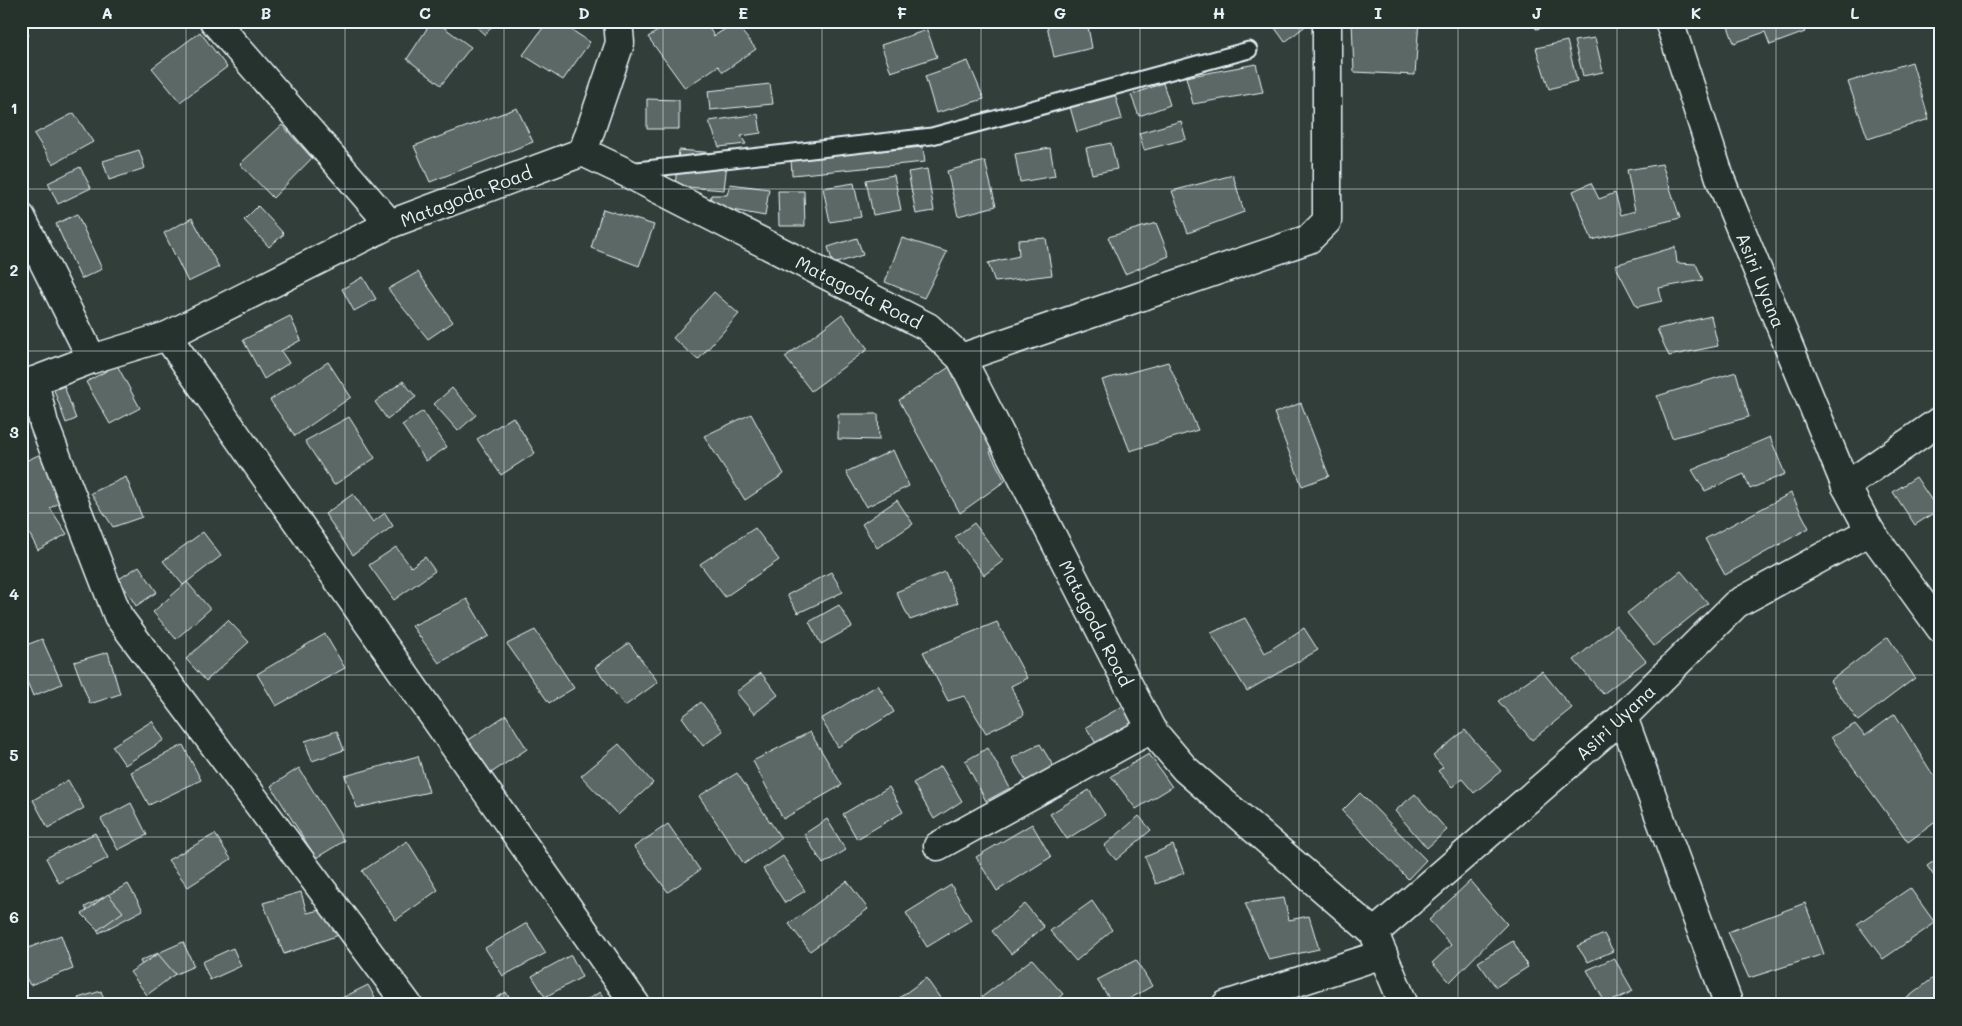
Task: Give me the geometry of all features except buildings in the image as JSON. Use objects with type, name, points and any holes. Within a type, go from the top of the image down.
[{"type":"street","points":[[214,21],[390,224]]},
{"type":"street","points":[[583,152],[620,43],[618,21]]},
{"type":"street","points":[[961,358],[1309,239],[1327,221],[1327,21]]},
{"type":"street","name":"Asiri Uyana","points":[[1669,21],[1721,180],[1846,486],[1870,531],[1941,629]]},
{"type":"street","name":"Matagoda Road","points":[[28,384],[92,360],[167,336],[390,224],[583,152],[626,172],[928,327],[961,358],[1151,730],[1185,769],[1378,944],[1404,1005]]},
{"type":"street","points":[[21,217],[92,360]]},
{"type":"street","points":[[167,336],[636,1005]]},
{"type":"street","points":[[28,384],[118,616],[408,1005]]},
{"type":"street","points":[[1846,486],[1941,420]]},
{"type":"street","name":"Asiri Uyana","points":[[1378,944],[1623,717],[1736,604],[1870,531]]},
{"type":"street","points":[[1623,717],[1729,1005]]},
{"type":"street","points":[[938,846],[1151,730]]},
{"type":"street","points":[[1226,1005],[1378,944]]},
{"type":"lane","points":[[626,172],[932,136],[1249,50]]}]
